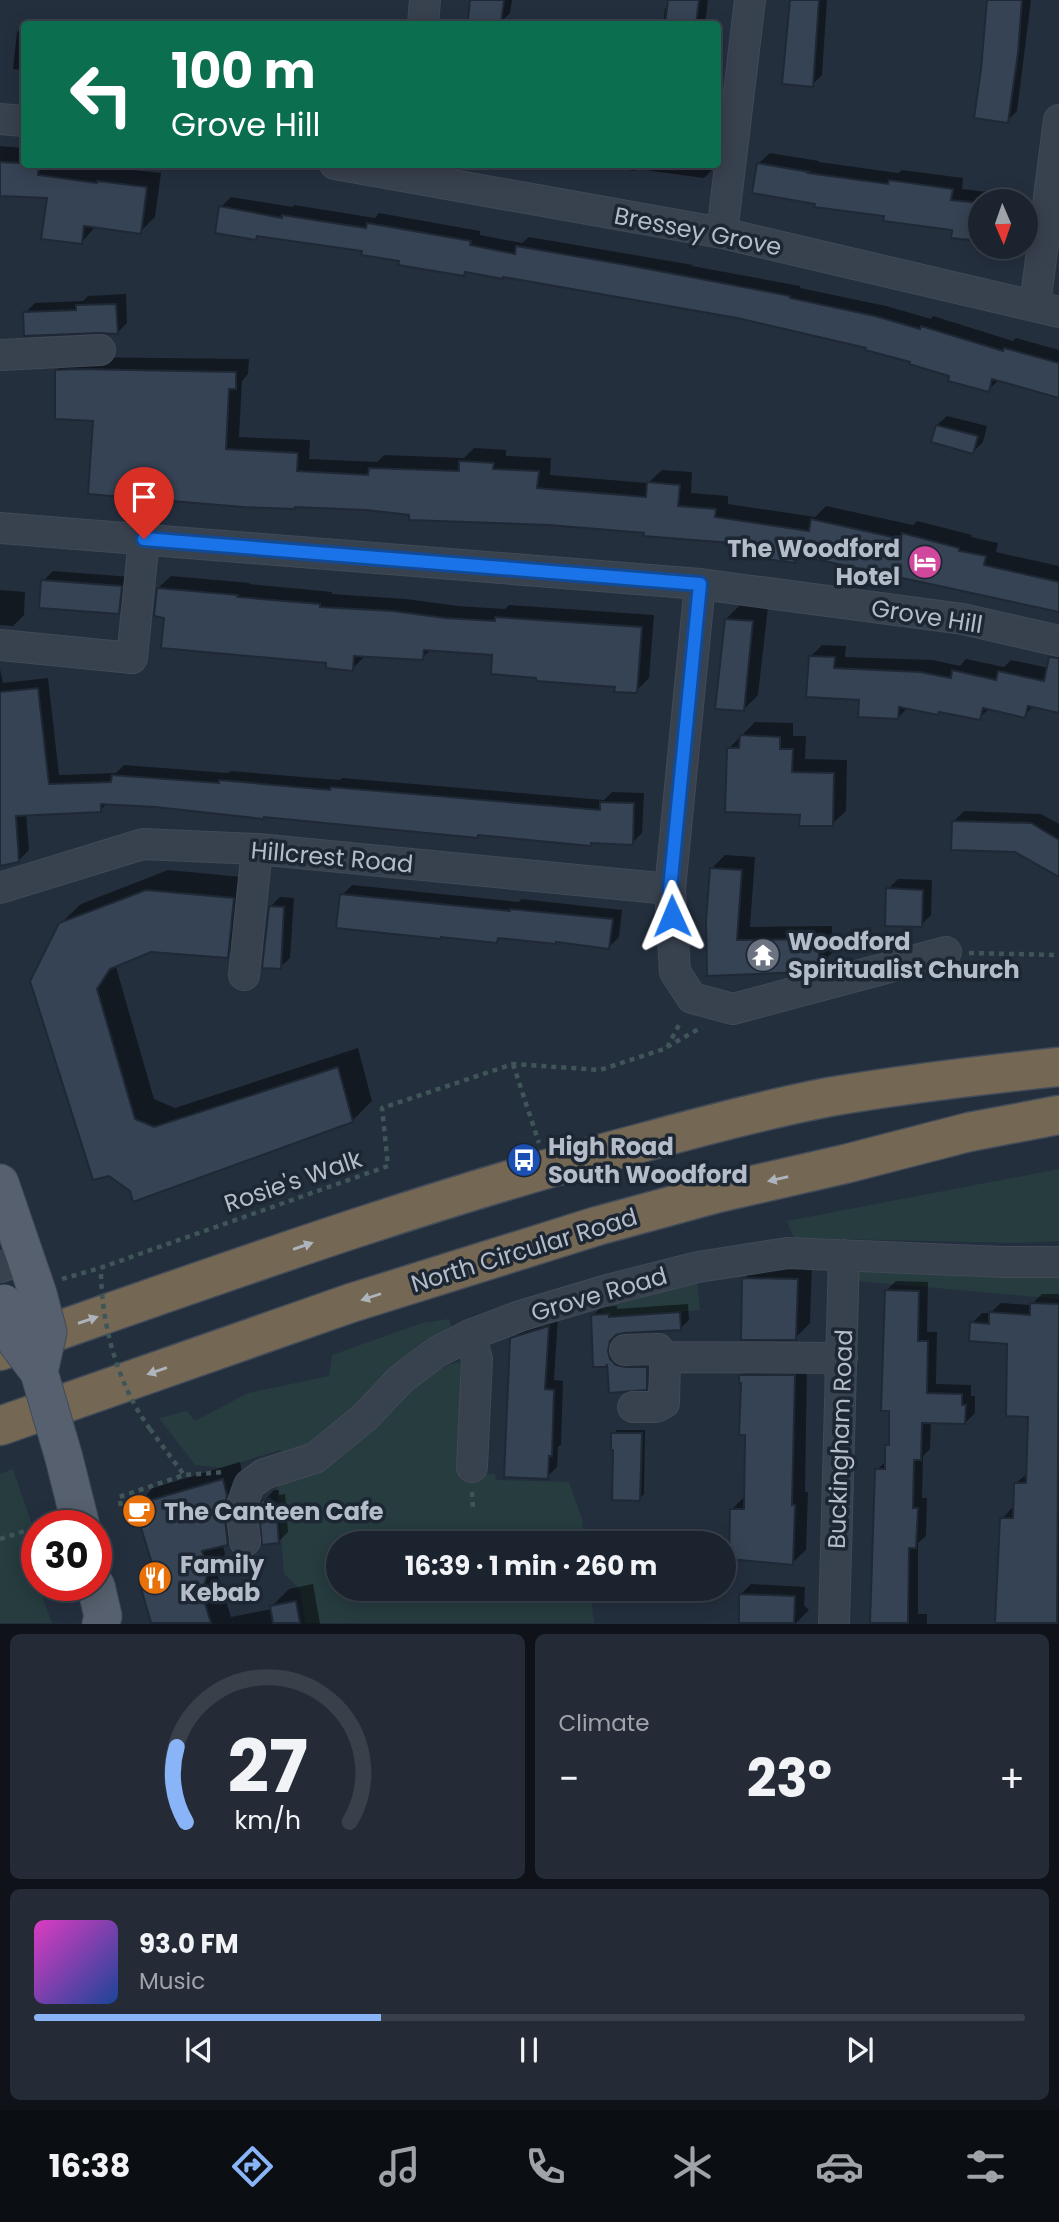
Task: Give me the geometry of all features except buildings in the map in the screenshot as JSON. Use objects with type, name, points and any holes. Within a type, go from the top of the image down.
[{"type":"highway","points":[[0,1351],[328,1237],[547,1167],[703,1126],[1059,1043]]},
{"type":"highway","points":[[828,1097],[1059,1067]]},
{"type":"highway","name":"North Circular Road","points":[[0,1426],[351,1303],[472,1264],[719,1192],[845,1164],[969,1132],[1059,1115]]},
{"type":"highway","points":[[845,1164],[1059,1142]]},
{"type":"main road","points":[[0,1183],[12,1263],[26,1293],[17,1343],[39,1372],[64,1458],[65,1510]]},
{"type":"street","points":[[423,21],[425,0]]},
{"type":"street","points":[[722,233],[750,0]]},
{"type":"street","points":[[0,120],[21,121]]},
{"type":"street","points":[[1047,308],[1059,120]]},
{"type":"street","name":"Bressey Grove","points":[[376,168],[406,171],[722,233],[1047,308]]},
{"type":"street","points":[[0,355],[100,350]]},
{"type":"street","name":"Grove Hill","points":[[0,528],[700,584],[963,620],[1059,641]]},
{"type":"street","points":[[0,645],[132,658],[144,539]]},
{"type":"street","points":[[700,584],[670,889],[675,972],[692,998],[733,1009],[946,953]]},
{"type":"street","name":"Hillcrest Road","points":[[0,888],[143,844],[257,849],[670,889]]},
{"type":"street","points":[[244,975],[257,849]]},
{"type":"street","name":"Grove Road","points":[[246,1541],[241,1508],[249,1485],[264,1474],[315,1458],[365,1418],[401,1379],[437,1352],[470,1335],[520,1316],[698,1267],[788,1254],[1059,1262]]},
{"type":"street","name":"Buckingham Road","points":[[834,1623],[844,1255]]},
{"type":"street","points":[[470,1335],[477,1359],[472,1467]]},
{"type":"street","points":[[625,1350],[658,1349],[665,1357],[664,1403],[656,1407],[633,1407]]},
{"type":"street","points":[[665,1357],[842,1358]]},
{"type":"path","points":[[946,953],[1059,955]]},
{"type":"path","name":"Rosie's Walk","points":[[100,1271],[388,1166],[382,1108],[513,1064],[600,1070],[667,1048],[692,998]]},
{"type":"path","points":[[513,1064],[547,1167]]},
{"type":"path","points":[[26,1293],[58,1280],[100,1271],[101,1303],[112,1348],[136,1410],[184,1475],[119,1497],[121,1506]]},
{"type":"path","points":[[0,1539],[21,1533]]},
{"type":"green space","points":[[1059,1169],[1059,1241],[1017,1243],[794,1238],[787,1221]]},
{"type":"green space","points":[[866,1269],[974,1277],[1059,1278],[1059,1299],[857,1281],[859,1273]]},
{"type":"green space","points":[[697,1282],[700,1310],[609,1317],[602,1315],[602,1308]]},
{"type":"green space","points":[[449,1319],[452,1329],[341,1424],[306,1450],[284,1458],[281,1450],[221,1468],[195,1465],[159,1418],[187,1411],[195,1421],[248,1393],[329,1376],[332,1355],[422,1323]]},
{"type":"green space","points":[[461,1362],[457,1473],[495,1474],[496,1480],[569,1482],[582,1519],[583,1531],[326,1531],[326,1601],[591,1601],[594,1623],[305,1623],[300,1589],[284,1574],[277,1485],[308,1476],[370,1432],[421,1381],[450,1364]]},
{"type":"green space","points":[[13,1469],[27,1510],[21,1510],[21,1601],[44,1601],[52,1623],[0,1623],[0,1474]]},
{"type":"place","name":"The Woodford Hotel","points":[[925,562]]},
{"type":"place","name":"Woodford Spiritualist Church","points":[[763,955]]},
{"type":"place","name":"High Road South Woodford","points":[[524,1160]]},
{"type":"place","name":"The Canteen Cafe","points":[[139,1511]]},
{"type":"place","name":"Family Kebab","points":[[155,1578]]},
{"type":"route","points":[[144,539],[700,584],[670,889],[672,916]]}]
